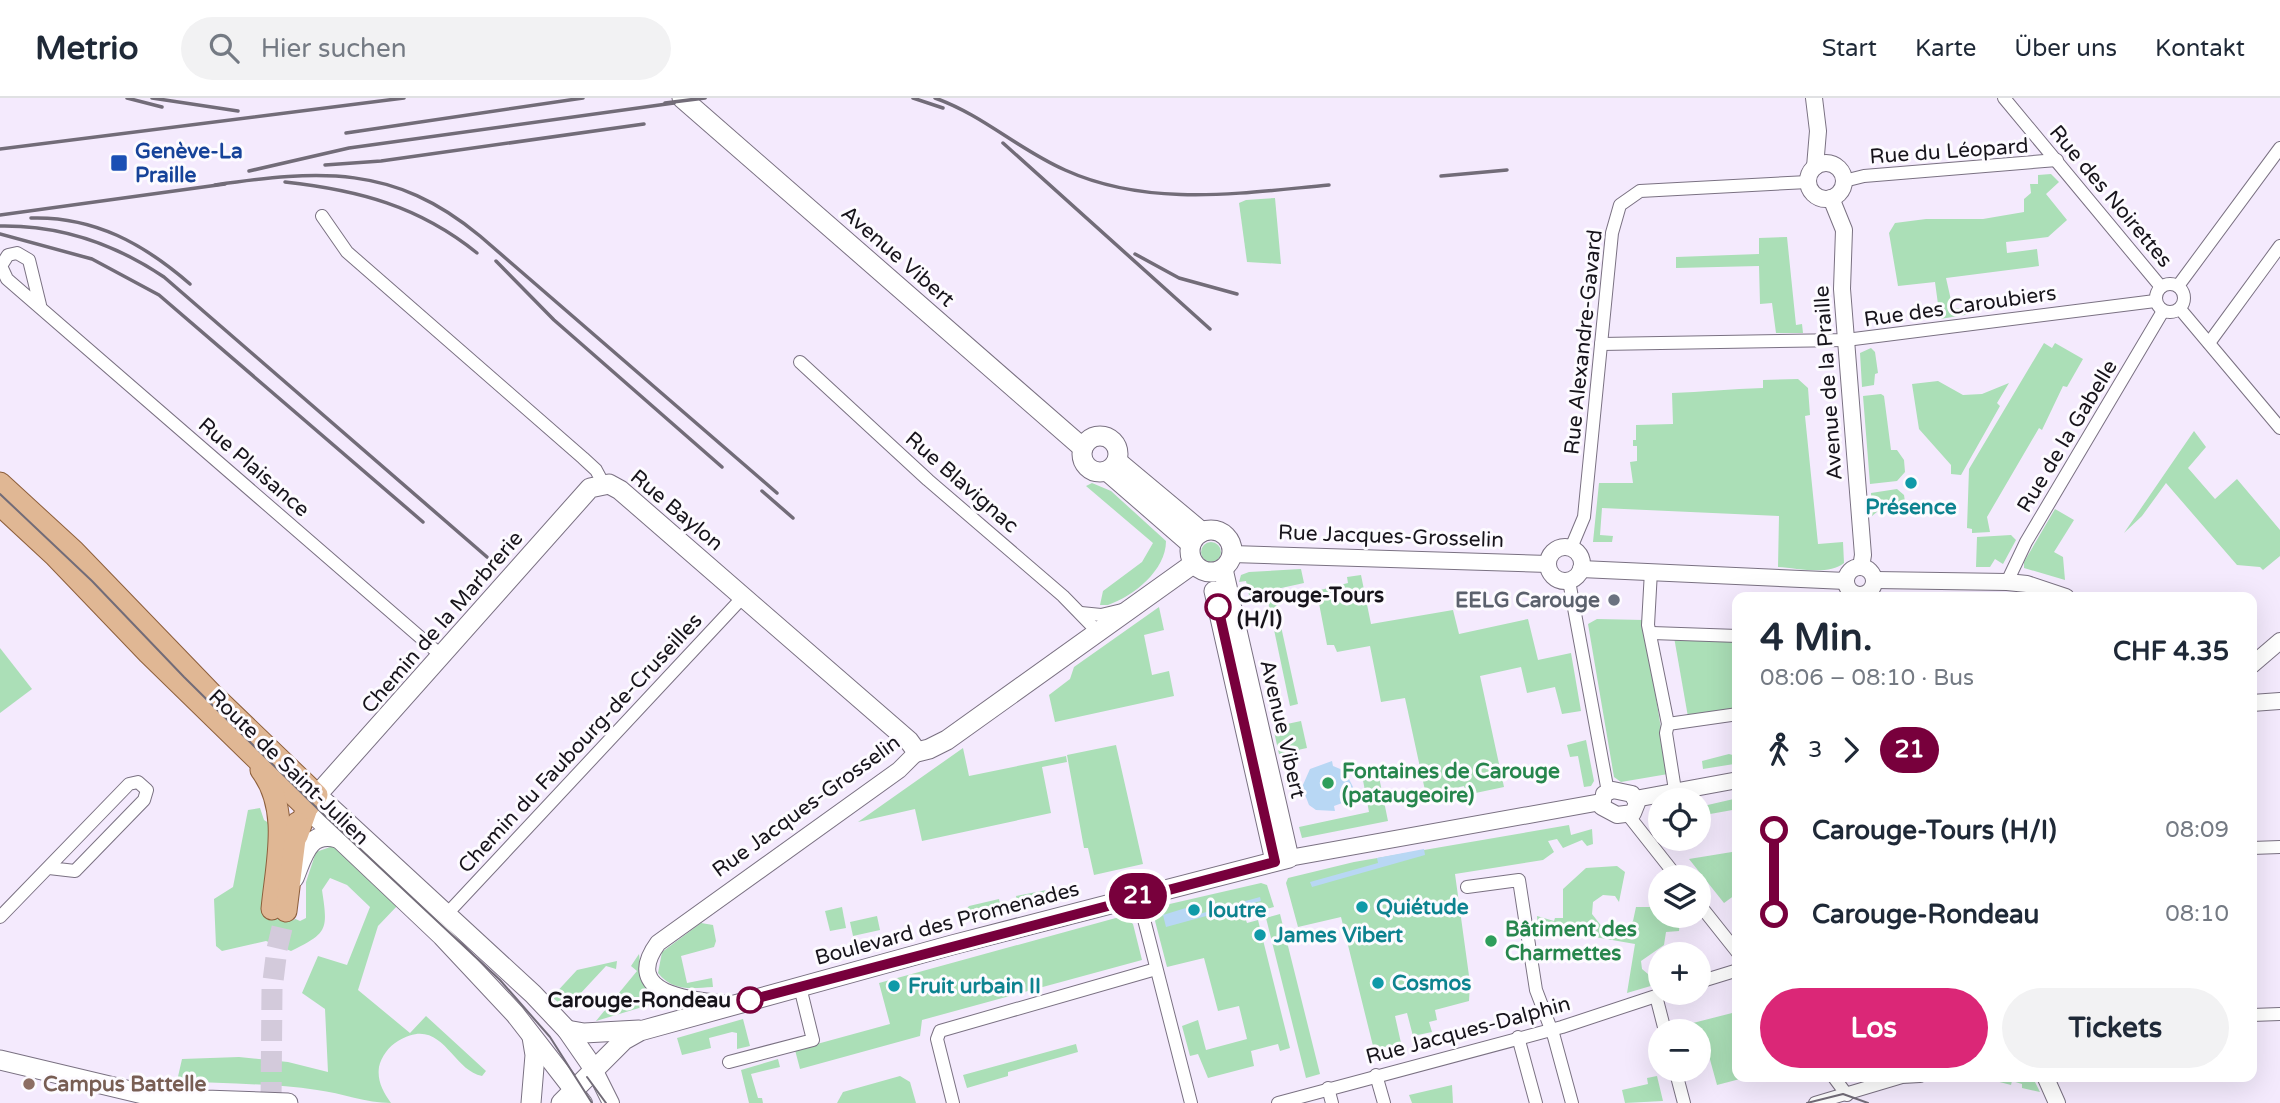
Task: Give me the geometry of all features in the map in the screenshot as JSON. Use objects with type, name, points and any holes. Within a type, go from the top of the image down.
[{"type":"main road","name":"Avenue Vibert","points":[[682,98],[1087,443]]},
{"type":"main road","name":"Avenue Vibert","points":[[701,98],[1087,443]]},
{"type":"main road","name":"Avenue Vibert","points":[[1087,443],[1104,437],[1113,442],[1112,466]]},
{"type":"main road","name":"Avenue Vibert","points":[[1087,443],[1082,458],[1087,467],[1097,472],[1112,466]]},
{"type":"main road","name":"Avenue Vibert","points":[[1112,466],[1196,538]]},
{"type":"main road","name":"Route de Saint-Julien","points":[[0,483],[74,551],[283,762],[306,802],[337,838],[442,936],[530,1033],[555,1066],[573,1099]]},
{"type":"main road","name":"Rue Baylon","points":[[603,483],[620,490],[909,741],[916,752]]},
{"type":"main road","name":"Chemin de la Marbrerie","points":[[306,802],[443,657],[581,496],[590,488],[603,483]]},
{"type":"main road","name":"Route de Saint-Julien","points":[[0,505],[54,555],[248,751],[528,988],[580,1048],[600,1064]]},
{"type":"main road","name":"Avenue Vibert","points":[[1215,565],[1190,554],[1196,538],[1213,530],[1223,534],[1230,543],[1215,565],[1282,860]]},
{"type":"main road","name":"Rue Jacques-Grosselin","points":[[916,752],[947,740],[1128,609],[1215,565]]},
{"type":"main road","points":[[248,751],[273,791],[288,834]]},
{"type":"main road","points":[[282,904],[288,834],[285,818],[306,802]]},
{"type":"main road","points":[[282,904],[309,844],[320,836],[337,838]]},
{"type":"main road","name":"Boulevard des Promenades","points":[[573,1099],[600,1064],[624,1040],[643,1030],[1138,896],[1282,860]]},
{"type":"main road","points":[[567,1030],[584,1033],[643,1030]]},
{"type":"main road","points":[[530,1033],[535,1055],[531,1103]]},
{"type":"main road","points":[[0,1060],[143,1094],[205,1100],[288,1103]]},
{"type":"street","points":[[1814,98],[1818,131],[1812,175],[1817,196],[1832,198],[1841,190],[1844,181],[1818,131]]},
{"type":"street","name":"Rue des Noirettes","points":[[2004,98],[2161,287]]},
{"type":"street","points":[[2178,286],[2280,148]]},
{"type":"street","name":"Rue du Léopard","points":[[1844,181],[1864,176],[2057,160]]},
{"type":"street","points":[[1812,175],[1824,163],[1836,166]]},
{"type":"street","name":"Rue Alexandre-Gavard","points":[[1571,548],[1584,517],[1614,224],[1620,205],[1628,197],[1650,190],[1812,175]]},
{"type":"street","name":"Avenue de la Praille","points":[[1832,198],[1844,229],[1842,289],[1863,555],[1861,567]]},
{"type":"street","name":"Rue Baylon","points":[[323,216],[347,252],[583,458],[596,470],[603,483]]},
{"type":"street","points":[[2209,343],[2280,246]]},
{"type":"street","points":[[2180,309],[2184,298],[2178,286],[2169,283],[2161,287],[2159,306],[2180,309],[2276,421]]},
{"type":"street","name":"Rue Plaisance","points":[[40,305],[443,657]]},
{"type":"street","name":"Rue des Caroubiers","points":[[1601,344],[1846,341],[2159,306]]},
{"type":"street","name":"Rue de la Gabelle","points":[[2007,582],[2026,542],[2159,306]]},
{"type":"street","name":"Rue Blavignac","points":[[800,362],[1081,613],[1098,632]]},
{"type":"street","points":[[1581,569],[1581,556],[1571,548],[1556,549],[1548,564],[1557,579],[1569,580],[1581,569],[1651,572],[1848,590],[1851,570],[1861,567],[1870,570],[1872,589],[2007,582],[2027,584],[2051,592]]},
{"type":"street","name":"Rue Jacques-Grosselin","points":[[1215,565],[1548,564]]},
{"type":"street","points":[[1651,572],[1648,625],[1652,633],[1668,724],[1666,733],[1675,788]]},
{"type":"street","points":[[1569,580],[1604,797],[1611,814],[1628,815],[1636,808],[1636,799]]},
{"type":"street","name":"Chemin du Faubourg-de-Cruseilles","points":[[445,916],[743,597]]},
{"type":"street","points":[[1081,613],[1101,615],[1128,609]]},
{"type":"street","points":[[1652,633],[1732,636]]},
{"type":"street","points":[[2257,661],[2280,641]]},
{"type":"street","points":[[2257,703],[2280,701]]},
{"type":"street","points":[[1668,724],[1732,715]]},
{"type":"street","name":"Rue Jacques-Grosselin","points":[[735,1004],[687,1000],[662,991],[654,983],[649,969],[652,952],[661,940],[899,770],[916,752]]},
{"type":"street","points":[[1688,788],[1732,781]]},
{"type":"street","points":[[0,917],[129,784],[138,782],[147,790],[144,800],[75,871],[49,868]]},
{"type":"street","points":[[1604,797],[1627,792],[1636,799]]},
{"type":"street","points":[[1636,799],[1648,796]]},
{"type":"street","name":"Boulevard des Promenades","points":[[1282,860],[1604,797]]},
{"type":"street","points":[[1628,815],[1668,865]]},
{"type":"street","points":[[2257,848],[2280,847]]},
{"type":"street","points":[[1467,887],[1519,880],[1533,978],[1572,1103]]},
{"type":"street","points":[[1138,896],[1191,1103]]},
{"type":"street","points":[[1711,919],[1732,945]]},
{"type":"street","points":[[953,1103],[937,1039],[940,1031],[1156,969]]},
{"type":"street","points":[[1711,978],[1732,972]]},
{"type":"street","points":[[730,1062],[813,1040],[800,987]]},
{"type":"street","name":"Rue Jacques-Dalphin","points":[[1278,1103],[1551,1029],[1648,998]]},
{"type":"street","points":[[2257,1015],[2280,1014]]},
{"type":"street","points":[[1518,1037],[1536,1103]]},
{"type":"street","points":[[600,1064],[611,1103]]},
{"type":"street","points":[[1376,1075],[1384,1103]]},
{"type":"street","points":[[1678,1082],[1684,1103]]},
{"type":"street","points":[[1837,1082],[1847,1095]]},
{"type":"street","points":[[1815,1103],[1887,1082]]},
{"type":"street","points":[[2048,1082],[2057,1103]]},
{"type":"street","points":[[1328,1088],[1332,1103]]},
{"type":"green space","points":[[2051,174],[2059,182],[2046,194],[2067,220],[2048,237],[2006,242],[2007,253],[2037,249],[2039,266],[1946,278],[1953,309],[1970,307],[1971,314],[1940,319],[1935,282],[1898,286],[1889,233],[1895,223],[1926,219],[1983,219],[2024,212],[2024,199],[2031,193],[2030,184],[2038,184],[2038,175]]},
{"type":"green space","points":[[1275,198],[1281,264],[1247,262],[1239,203]]},
{"type":"green space","points":[[1787,237],[1796,325],[1802,324],[1803,333],[1776,333],[1772,303],[1760,304],[1759,266],[1676,268],[1676,257],[1759,254],[1759,238]]},
{"type":"green space","points":[[2044,343],[2052,348],[2055,343],[2083,359],[2067,387],[2063,386],[2042,430],[2039,428],[1987,517],[1990,532],[1972,533],[1972,529],[1967,528],[1969,469]]},
{"type":"green space","points":[[1871,348],[1875,352],[1878,373],[1875,374],[1874,385],[1862,387],[1860,353]]},
{"type":"green space","points":[[1798,379],[1808,388],[1810,415],[1805,416],[1818,544],[1843,542],[1844,563],[1821,570],[1778,567],[1779,516],[1602,508],[1600,535],[1613,536],[1612,542],[1593,542],[1599,483],[1633,483],[1630,462],[1637,461],[1637,446],[1633,446],[1633,440],[1636,440],[1636,425],[1673,424],[1672,393],[1763,388],[1763,380]]},
{"type":"green space","points":[[1938,381],[1963,395],[1982,394],[2009,383],[1997,403],[2000,406],[1961,475],[1951,474],[1951,465],[1919,429],[1912,384]]},
{"type":"green space","points":[[1863,396],[1884,396],[1891,450],[1897,450],[1904,460],[1905,472],[1897,481],[1870,484]]},
{"type":"green space","points":[[2194,431],[2206,447],[2188,468],[2215,499],[2237,479],[2280,530],[2280,556],[2263,570],[2260,567],[2237,565],[2166,483],[2142,516],[2124,533]]},
{"type":"green space","points":[[1092,483],[1111,491],[1166,541],[1165,552],[1155,572],[1138,588],[1108,605],[1100,605],[1103,591],[1142,562],[1153,543],[1086,486]]},
{"type":"green space","points":[[1897,489],[1904,495],[1905,502],[1889,502],[1872,516],[1871,493]]},
{"type":"green space","points":[[2055,509],[2074,520],[2054,552],[2063,557],[2065,580],[2024,568],[2024,562]]},
{"type":"green space","points":[[2011,535],[2016,540],[2003,564],[1995,559],[1990,567],[1976,567],[1977,537]]},
{"type":"green space","points":[[1211,542],[1218,545],[1221,552],[1218,559],[1211,562],[1204,559],[1201,552],[1204,545]]},
{"type":"green space","points":[[1301,569],[1304,583],[1249,595],[1246,581],[1239,582],[1241,575],[1249,572]]},
{"type":"green space","points":[[1361,575],[1371,624],[1453,610],[1459,634],[1528,619],[1538,660],[1571,653],[1581,711],[1562,714],[1555,687],[1527,693],[1521,667],[1480,676],[1504,787],[1466,795],[1464,786],[1426,795],[1405,698],[1381,702],[1370,646],[1337,652],[1334,645],[1327,645],[1317,593],[1348,583],[1347,577]]},
{"type":"green space","points":[[1275,599],[1298,704],[1290,706],[1268,601]]},
{"type":"green space","points":[[1159,607],[1164,630],[1144,635],[1152,675],[1169,671],[1174,696],[1055,722],[1049,695],[1070,679],[1074,667]]},
{"type":"green space","points":[[1597,619],[1644,620],[1668,774],[1621,782],[1614,777],[1588,624]]},
{"type":"green space","points":[[1674,637],[1732,640],[1732,709],[1688,717]]},
{"type":"green space","points":[[0,648],[32,689],[0,713]]},
{"type":"green space","points":[[1301,721],[1307,748],[1279,754],[1273,727]]},
{"type":"green space","points":[[1586,740],[1594,781],[1591,786],[1584,787],[1578,756],[1570,757],[1567,745]]},
{"type":"green space","points":[[1116,745],[1143,864],[1094,875],[1088,848],[1084,848],[1067,755]]},
{"type":"green space","points":[[963,748],[969,776],[1066,756],[1067,762],[1042,767],[1051,813],[922,841],[915,809],[858,822]]},
{"type":"green space","points":[[1732,755],[1732,764],[1703,769],[1702,761]]},
{"type":"green space","points":[[1378,772],[1388,821],[1302,838],[1299,827],[1369,812],[1362,775]]},
{"type":"green space","points":[[1732,799],[1732,810],[1711,814],[1711,804]]},
{"type":"green space","points":[[260,808],[264,820],[272,825],[291,917],[300,921],[306,918],[306,882],[316,852],[333,846],[398,905],[378,926],[358,990],[410,1033],[426,1016],[486,1071],[482,1076],[471,1072],[445,1046],[425,1034],[398,1041],[382,1059],[379,1067],[380,1082],[391,1103],[300,1088],[177,1081],[182,1059],[239,1057],[288,1062],[328,1072],[325,1009],[302,993],[318,956],[347,965],[370,907],[347,885],[330,878],[322,890],[325,914],[323,929],[312,940],[291,951],[266,941],[222,951],[216,946],[214,899],[233,887],[248,810]]},
{"type":"green space","points":[[1569,825],[1571,835],[1592,829],[1593,844],[1587,846],[1582,840],[1563,848],[1557,839],[1548,841],[1554,852],[1543,860],[1455,874],[1470,983],[1469,1001],[1435,1010],[1437,1020],[1429,1022],[1432,1032],[1413,1036],[1407,1013],[1395,1016],[1403,1052],[1395,1054],[1392,1045],[1374,1050],[1341,917],[1298,927],[1286,883],[1288,878],[1354,862]]},
{"type":"green space","points":[[1732,852],[1732,897],[1724,903],[1711,887],[1711,865],[1694,865],[1689,859]]},
{"type":"green space","points":[[1617,866],[1625,872],[1619,902],[1615,896],[1603,895],[1593,902],[1592,914],[1606,932],[1618,933],[1633,921],[1636,907],[1648,907],[1648,928],[1679,928],[1679,931],[1666,932],[1664,942],[1648,942],[1648,956],[1641,961],[1642,969],[1648,974],[1648,987],[1627,993],[1635,944],[1538,927],[1537,916],[1554,921],[1555,918],[1563,918],[1563,889],[1586,868]]},
{"type":"green space","points":[[1261,883],[1267,885],[1274,907],[1244,915],[1247,923],[1258,920],[1290,1048],[1280,1051],[1278,1044],[1251,1051],[1254,1066],[1208,1078],[1198,1054],[1190,1056],[1182,1026],[1198,1020],[1206,1050],[1247,1039],[1239,1006],[1218,1011],[1204,958],[1167,967],[1154,917],[1161,906]]},
{"type":"green space","points":[[1067,886],[1069,895],[1018,906],[1016,896]]},
{"type":"green space","points":[[999,899],[1002,913],[966,922],[964,912],[969,906]]},
{"type":"green space","points":[[842,907],[846,928],[830,931],[825,911]]},
{"type":"green space","points":[[1280,914],[1320,1074],[1306,1078],[1266,918]]},
{"type":"green space","points":[[877,916],[880,930],[853,936],[850,922]]},
{"type":"green space","points":[[1123,916],[1133,924],[1142,960],[922,1020],[920,1036],[800,1069],[795,1050],[890,1024],[879,983]]},
{"type":"green space","points":[[701,923],[713,925],[716,941],[714,947],[681,956],[687,983],[712,978],[713,987],[676,986],[658,973],[662,952]]},
{"type":"green space","points":[[639,954],[642,980],[659,1002],[596,1021],[637,971],[631,966]]},
{"type":"green space","points":[[617,961],[616,969],[606,966],[566,1009],[552,997],[577,970]]},
{"type":"green space","points":[[1732,1013],[1732,1081],[1717,1085],[1711,1063],[1709,1019]]},
{"type":"green space","points":[[743,1019],[750,1046],[737,1049],[737,1033],[732,1032],[709,1038],[711,1048],[682,1055],[677,1038]]},
{"type":"green space","points":[[1076,1044],[1078,1052],[1008,1072],[1008,1076],[967,1088],[963,1075]]},
{"type":"green space","points":[[778,1059],[780,1067],[751,1074],[758,1098],[762,1098],[763,1103],[749,1103],[741,1070]]},
{"type":"green space","points":[[900,1076],[910,1082],[916,1103],[837,1103],[843,1092]]},
{"type":"green space","points":[[1647,1078],[1648,1082],[1658,1082],[1663,1101],[1625,1103],[1622,1090],[1648,1084]]},
{"type":"green space","points":[[2015,1082],[2035,1082],[2040,1092],[2022,1088],[2022,1084]]},
{"type":"green space","points":[[1452,1085],[1453,1103],[1412,1103],[1409,1095]]},
{"type":"water","name":"Fontaines de Carouge (pataugeoire)","points":[[1332,761],[1333,766],[1345,771],[1353,787],[1345,802],[1334,806],[1335,811],[1316,810],[1309,805],[1302,787],[1310,769]]},
{"type":"water","points":[[1424,849],[1425,855],[1312,887],[1310,882],[1378,863],[1377,858]]},
{"type":"water","points":[[1260,897],[1261,901],[1166,927],[1163,915],[1189,907],[1192,916]]},
{"type":"tunnel","points":[[271,1103],[272,989],[277,949],[286,911]]},
{"type":"tram line","points":[[0,494],[92,581],[184,677],[325,816],[500,980],[550,1037],[592,1103]]},
{"type":"tram line","points":[[587,1077],[606,1103]]},
{"type":"tram line","points":[[1807,1103],[1843,1094],[1868,1103]]},
{"type":"railway","points":[[127,98],[162,107]]},
{"type":"railway","points":[[152,98],[238,111]]},
{"type":"railway","points":[[0,149],[404,98]]},
{"type":"railway","points":[[346,133],[583,98]]},
{"type":"railway","points":[[665,103],[705,98]]},
{"type":"railway","points":[[913,98],[943,108]]},
{"type":"railway","points":[[935,98],[969,114],[1048,162],[1097,182],[1129,190],[1196,195],[1329,185]]},
{"type":"railway","points":[[249,171],[349,148],[674,103]]},
{"type":"railway","points":[[325,165],[381,161],[644,124]]},
{"type":"railway","points":[[1003,143],[1210,329]]},
{"type":"railway","points":[[1441,176],[1507,170]]},
{"type":"railway","points":[[215,185],[322,176],[386,184],[417,196],[448,213],[480,236],[777,493]]},
{"type":"railway","points":[[285,182],[338,190],[387,203],[433,223],[477,253]]},
{"type":"railway","points":[[0,215],[225,184]]},
{"type":"railway","points":[[31,218],[76,222],[117,235],[155,257],[190,284]]},
{"type":"railway","points":[[0,226],[44,229],[86,239],[126,255],[164,277],[487,557]]},
{"type":"railway","points":[[0,234],[92,259],[159,295],[423,522]]},
{"type":"railway","points":[[1135,254],[1179,278],[1237,294]]},
{"type":"railway","points":[[496,261],[554,320],[722,467]]},
{"type":"railway","points":[[762,491],[793,518]]},
{"type":"bus line","name":"21","points":[[750,1000],[966,941],[1275,862],[1218,607]]},
{"type":"place","name":"Genève-La Praille","points":[[119,163]]},
{"type":"place","name":"Présence","points":[[1911,483]]},
{"type":"place","name":"EELG Carouge","points":[[1614,600]]},
{"type":"place","name":"Carouge-Tours (H/I)","points":[[1218,607]]},
{"type":"place","name":"Fontaines de Carouge (pataugeoire)","points":[[1328,783]]},
{"type":"place","name":"Quiétude","points":[[1362,907]]},
{"type":"place","name":"loutre","points":[[1194,910]]},
{"type":"place","name":"James Vibert","points":[[1260,935]]},
{"type":"place","name":"Bâtiment des Charmettes","points":[[1491,941]]},
{"type":"place","name":"Cosmos","points":[[1378,983]]},
{"type":"place","name":"Fruit urbain II","points":[[894,986]]},
{"type":"place","name":"Carouge-Rondeau","points":[[750,1000]]},
{"type":"place","name":"Campus Battelle","points":[[29,1084]]}]
